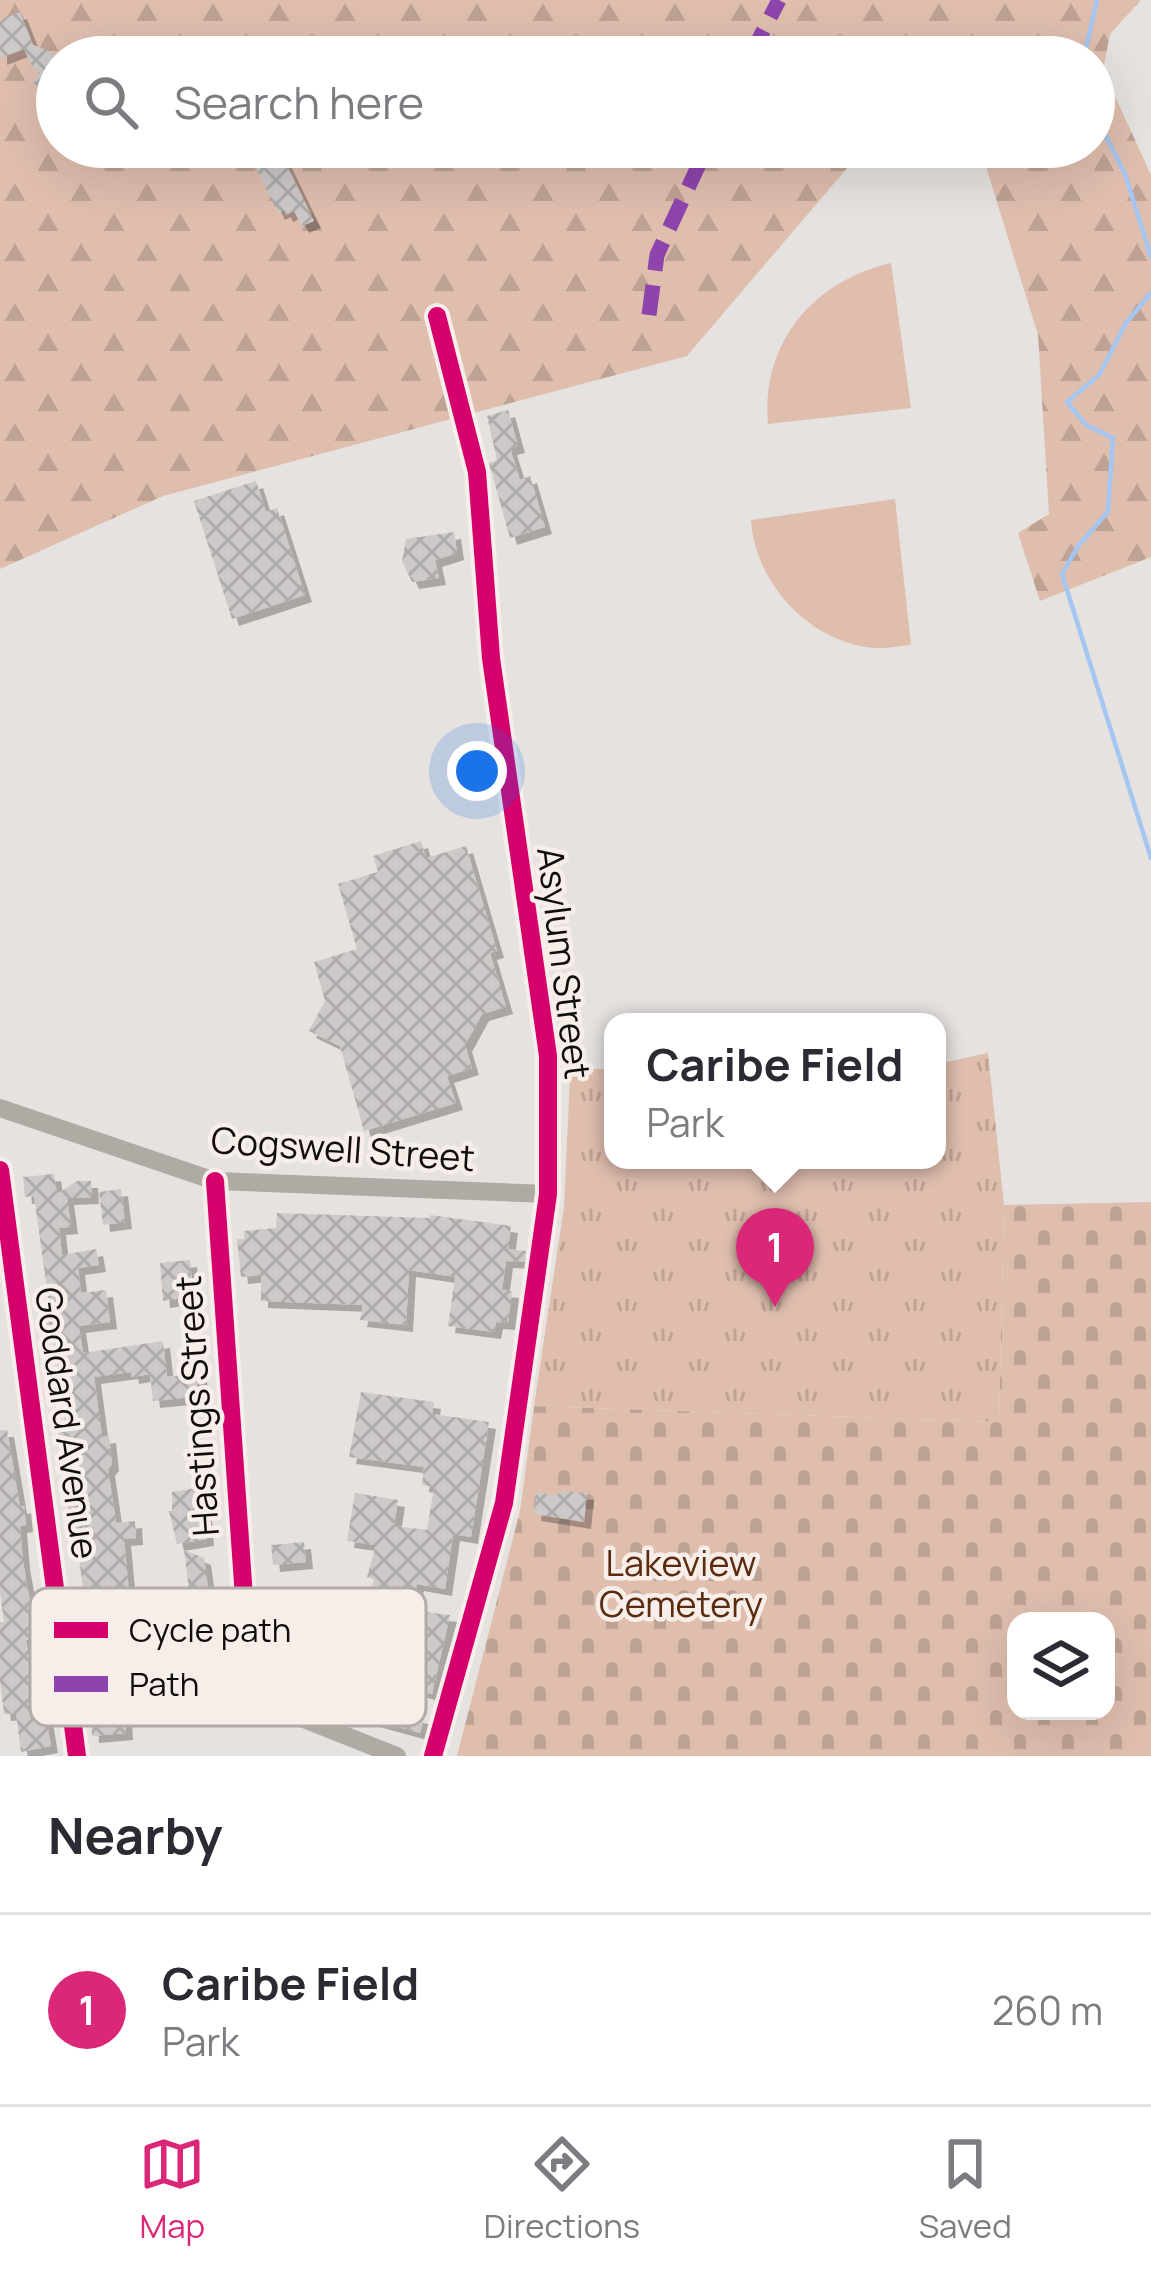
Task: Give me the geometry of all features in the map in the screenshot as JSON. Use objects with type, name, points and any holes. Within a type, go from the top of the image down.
[{"type":"street","name":"Asylum Street","points":[[434,1756],[504,1503],[548,1194],[548,1056],[491,658],[477,472],[437,316]]},
{"type":"street","name":"Cogswell Street","points":[[0,1108],[214,1181],[548,1194]]},
{"type":"street","name":"Goddard Avenue","points":[[0,1170],[56,1588]]},
{"type":"street","name":"Hastings Street","points":[[214,1181],[243,1588]]},
{"type":"street","name":"Goddard Avenue","points":[[74,1726],[77,1756]]},
{"type":"street","points":[[323,1726],[397,1756]]},
{"type":"green space","points":[[0,0],[1141,0],[1110,36],[36,36],[36,168],[847,168],[687,356],[163,496],[0,569]]},
{"type":"green space","points":[[1115,96],[1151,175],[1151,557],[1040,601],[1018,533],[1049,514],[1038,335],[986,168],[1115,168]]},
{"type":"green space","points":[[891,263],[911,408],[768,424],[773,367],[798,320],[838,284]]},
{"type":"green space","points":[[895,499],[911,645],[878,648],[850,643],[807,621],[774,587],[755,543],[751,520]]},
{"type":"green space","points":[[988,1053],[1004,1205],[999,1422],[534,1406],[564,1207],[570,1077],[580,1069],[604,1069],[604,1169],[946,1169],[946,1062]]},
{"type":"green space","name":"Lakeview Cemetery","points":[[1151,1202],[1151,1756],[457,1756],[520,1511],[534,1406],[999,1422],[1004,1205]]},
{"type":"building","points":[[20,12],[36,46],[36,70],[24,49],[0,58],[0,20]]},
{"type":"building","points":[[256,168],[288,168],[314,221],[302,226],[294,211],[278,213]]},
{"type":"building","points":[[508,410],[518,446],[510,448],[520,480],[530,476],[545,527],[510,538],[489,463],[497,460],[487,416]]},
{"type":"building","points":[[256,481],[266,512],[277,508],[305,595],[232,619],[194,501]]},
{"type":"building","points":[[454,532],[457,553],[435,560],[439,578],[412,582],[402,561],[406,539]]},
{"type":"building","points":[[421,841],[426,858],[466,846],[497,951],[490,953],[506,1007],[482,1014],[465,1045],[472,1068],[447,1076],[456,1103],[364,1131],[340,1046],[309,1031],[325,1001],[314,962],[357,949],[338,884],[378,872],[373,856]]},
{"type":"building","points":[[54,1174],[57,1194],[77,1181],[91,1181],[92,1197],[67,1198],[71,1227],[59,1228],[62,1255],[96,1249],[99,1265],[78,1268],[81,1293],[106,1290],[110,1322],[79,1326],[83,1353],[163,1341],[167,1377],[200,1373],[202,1396],[153,1401],[150,1374],[94,1377],[102,1437],[109,1436],[112,1464],[108,1469],[116,1523],[135,1521],[136,1538],[124,1539],[129,1588],[83,1588],[79,1557],[74,1558],[67,1494],[73,1494],[67,1445],[60,1446],[58,1426],[65,1425],[54,1339],[48,1340],[45,1320],[51,1318],[34,1196],[25,1197],[23,1177]]},
{"type":"building","points":[[121,1189],[125,1222],[103,1225],[99,1192]]},
{"type":"building","points":[[277,1213],[430,1215],[511,1226],[508,1249],[526,1251],[525,1262],[506,1261],[502,1290],[512,1291],[508,1323],[496,1322],[494,1332],[448,1326],[455,1277],[409,1270],[406,1325],[360,1320],[363,1305],[261,1301],[261,1275],[241,1277],[237,1239],[244,1239],[244,1231],[276,1228]]},
{"type":"building","points":[[190,1260],[193,1291],[189,1297],[163,1301],[160,1263]]},
{"type":"building","points":[[361,1392],[434,1402],[432,1414],[489,1422],[471,1537],[453,1534],[445,1589],[417,1584],[416,1588],[372,1588],[374,1579],[367,1577],[376,1545],[347,1541],[355,1493],[398,1500],[394,1526],[427,1530],[434,1487],[422,1485],[424,1467],[349,1457]]},
{"type":"building","points":[[0,1430],[7,1430],[26,1525],[20,1526],[30,1602],[30,1640],[26,1640],[30,1726],[48,1726],[51,1746],[21,1752],[16,1713],[4,1714]]},
{"type":"building","points":[[203,1487],[207,1539],[177,1544],[169,1511],[172,1492]]},
{"type":"building","points":[[559,1491],[587,1493],[584,1522],[534,1514],[536,1493],[558,1495]]},
{"type":"building","points":[[304,1542],[306,1562],[273,1565],[271,1545]]},
{"type":"building","points":[[184,1550],[204,1558],[208,1588],[189,1588]]},
{"type":"building","points":[[426,1612],[450,1615],[432,1694],[426,1692]]},
{"type":"building","points":[[92,1726],[126,1726],[126,1733],[92,1736]]},
{"type":"building","points":[[395,1726],[422,1726],[420,1733]]},
{"type":"waterway","points":[[1089,36],[1097,0]]},
{"type":"waterway","points":[[1115,154],[1151,257]]},
{"type":"waterway","points":[[1151,293],[1126,323],[1099,375],[1067,402],[1086,425],[1113,438],[1108,512],[1078,546],[1062,574],[1151,858]]},
{"type":"marked path","points":[[761,36],[779,0]]},
{"type":"marked path","points":[[649,315],[657,255],[697,168]]},
{"type":"cycle path","points":[[433,1756],[504,1503],[548,1194],[548,1056],[491,658],[477,472],[437,316]]},
{"type":"cycle path","points":[[0,1170],[55,1588]]},
{"type":"cycle path","points":[[215,1181],[243,1588]]},
{"type":"cycle path","points":[[73,1726],[77,1756]]},
{"type":"place","name":"Caribe Field","points":[[775,1307]]}]
